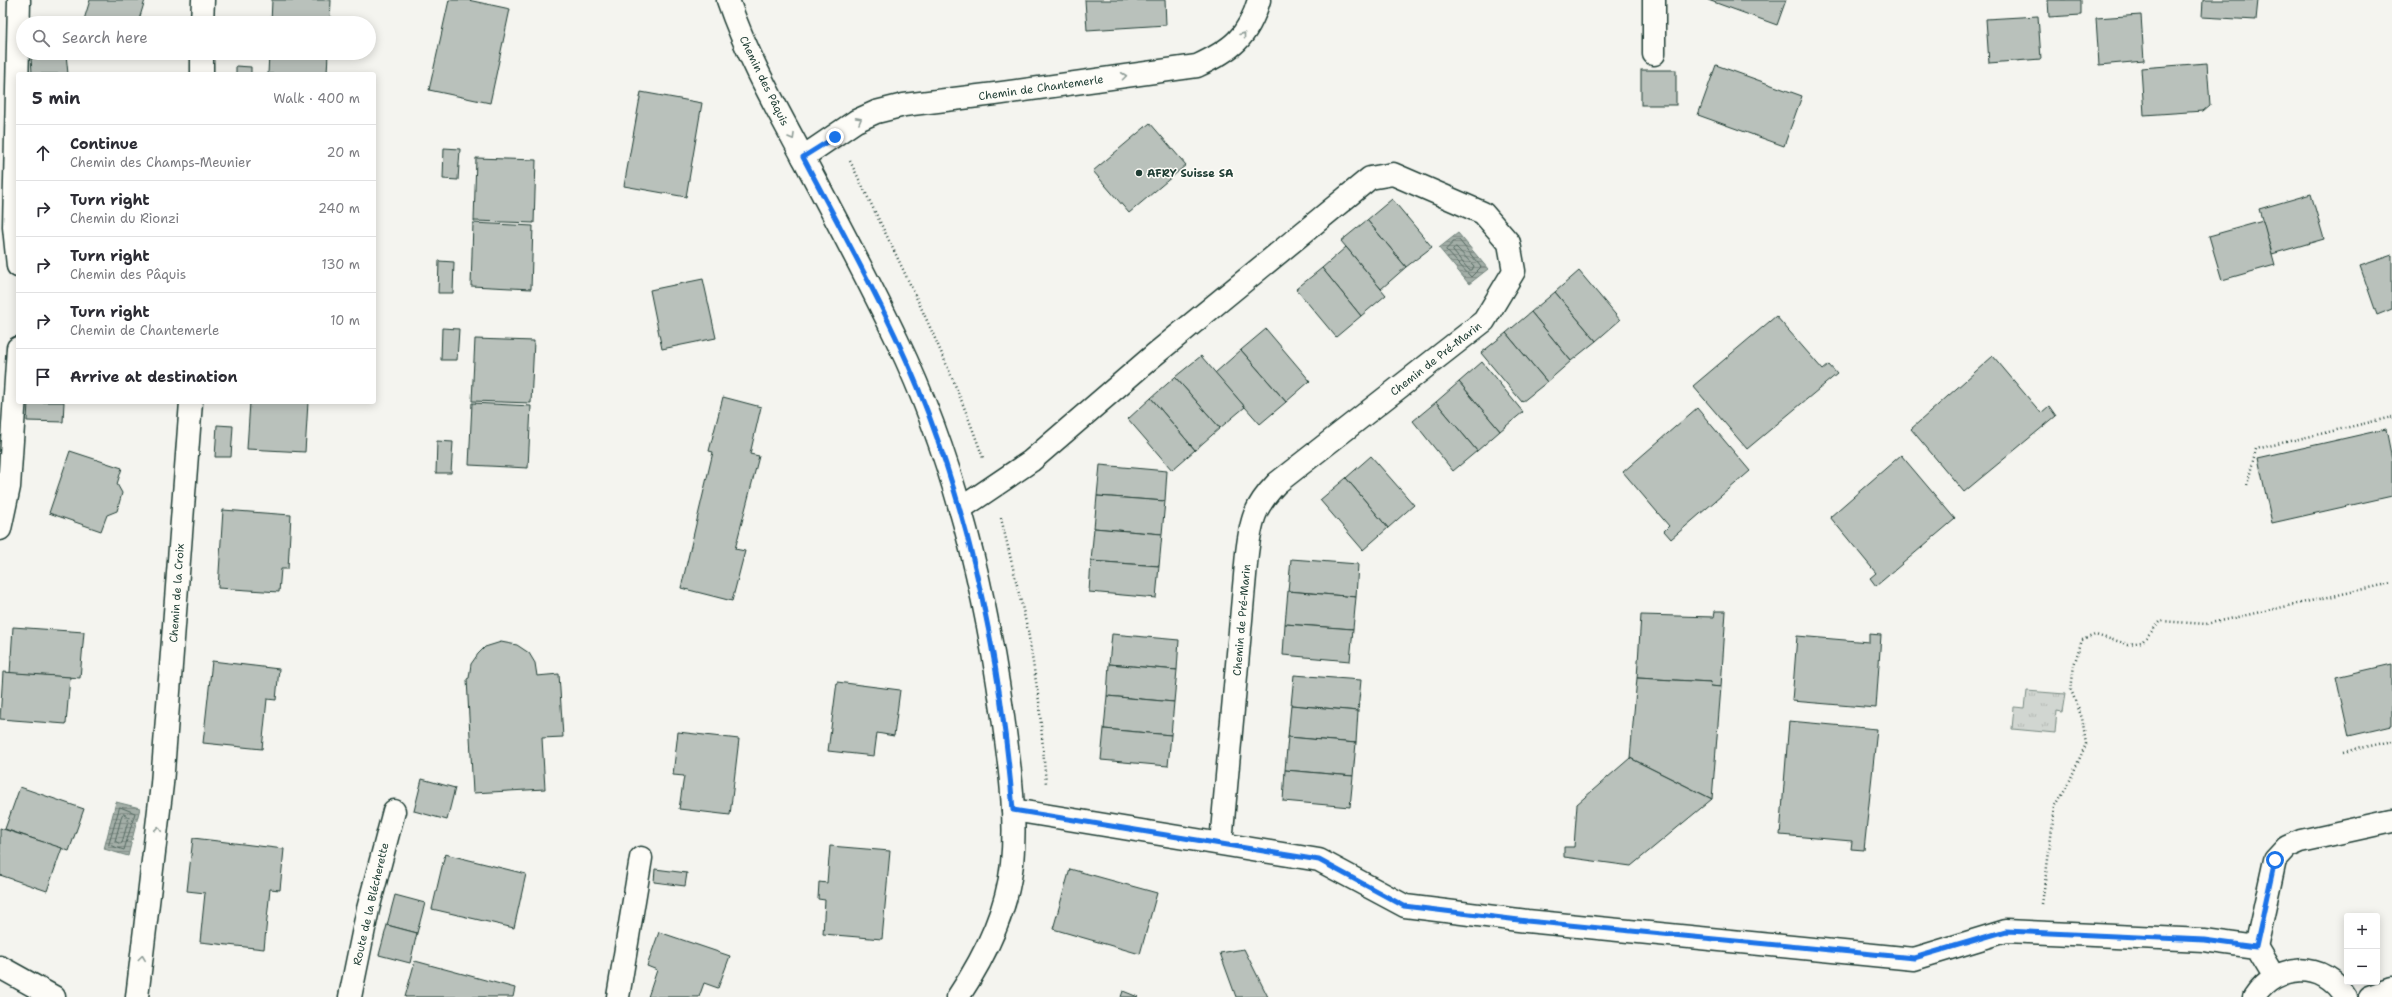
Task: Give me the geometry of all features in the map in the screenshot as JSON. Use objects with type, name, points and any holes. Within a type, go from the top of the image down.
[{"type":"street","points":[[19,0],[19,16]]},
{"type":"street","points":[[202,16],[203,0]]},
{"type":"street","name":"Chemin des Pâquis","points":[[728,0],[772,103],[803,157],[898,342],[928,413],[960,509],[981,590],[998,680],[1009,757],[1013,810],[1012,865],[999,921],[971,978],[958,997]]},
{"type":"street","name":"Chemin de Chantemerle","points":[[803,157],[856,121],[876,112],[904,105],[1197,66],[1223,54],[1244,36],[1254,16],[1259,0]]},
{"type":"street","points":[[1654,0],[1654,54]]},
{"type":"street","points":[[17,72],[18,60]]},
{"type":"street","points":[[202,60],[202,72]]},
{"type":"street","points":[[16,136],[14,227],[16,246]]},
{"type":"street","name":"Chemin de Pré-Marin","points":[[960,509],[1031,461],[1160,350],[1370,178],[1393,174],[1469,206],[1483,213],[1509,243],[1514,271],[1484,322],[1277,483],[1261,499],[1251,523],[1247,553],[1226,800],[1221,842]]},
{"type":"street","points":[[0,529],[9,487],[16,379]]},
{"type":"street","name":"Chemin de la Croix","points":[[137,997],[162,784],[191,404]]},
{"type":"street","points":[[1013,810],[1221,842],[1319,860],[1404,906],[1543,922],[1914,958],[2006,931],[2204,940],[2256,947]]},
{"type":"street","name":"Route de la Blécherette","points":[[350,997],[368,909],[394,811]]},
{"type":"street","points":[[2274,977],[2256,947],[2275,860],[2287,847],[2301,841],[2392,820]]},
{"type":"street","points":[[618,997],[641,858]]},
{"type":"street","points":[[0,967],[54,997]]},
{"type":"street","points":[[2254,997],[2261,987],[2274,977],[2291,970],[2309,970],[2327,977],[2340,989],[2345,997]]},
{"type":"street","points":[[2370,997],[2392,989]]},
{"type":"path","points":[[2247,485],[2256,449],[2392,417]]},
{"type":"path","points":[[2042,905],[2047,853],[2055,807],[2070,780],[2086,744],[2082,718],[2071,690],[2074,665],[2082,640],[2095,635],[2128,644],[2142,642],[2161,622],[2206,624],[2392,583]]},
{"type":"path","points":[[2344,752],[2392,741]]},
{"type":"green space","points":[[2027,691],[2065,694],[2062,712],[2057,711],[2055,733],[2012,729],[2014,707],[2025,708]]},
{"type":"water","points":[[1458,233],[1488,269],[1469,284],[1439,248]]},
{"type":"water","points":[[116,802],[140,808],[128,856],[104,849]]},
{"type":"building","points":[[90,0],[145,0],[140,16],[85,16]]},
{"type":"building","points":[[272,0],[331,0],[330,16],[271,16]]},
{"type":"building","points":[[449,0],[468,0],[510,9],[490,103],[429,90]]},
{"type":"building","points":[[1085,0],[1165,0],[1166,25],[1087,30]]},
{"type":"building","points":[[1708,0],[1786,0],[1777,25]]},
{"type":"building","points":[[2048,0],[2081,0],[2081,15],[2049,17]]},
{"type":"building","points":[[2203,0],[2258,0],[2256,20],[2202,17]]},
{"type":"building","points":[[2141,15],[2144,61],[2099,65],[2096,18]]},
{"type":"building","points":[[2038,16],[2041,59],[1989,63],[1986,19]]},
{"type":"building","points":[[31,60],[67,60],[68,72],[32,72]]},
{"type":"building","points":[[269,60],[328,60],[327,72],[268,72]]},
{"type":"building","points":[[2207,63],[2210,105],[2203,111],[2144,115],[2141,68]]},
{"type":"building","points":[[1716,65],[1802,96],[1784,146],[1698,115]]},
{"type":"building","points":[[236,66],[251,67],[251,72],[236,72]]},
{"type":"building","points":[[1641,70],[1676,70],[1676,105],[1641,105]]},
{"type":"building","points":[[641,92],[702,103],[686,197],[624,186]]},
{"type":"building","points":[[1150,123],[1186,165],[1129,213],[1093,171]]},
{"type":"building","points":[[444,148],[460,149],[458,180],[443,179]]},
{"type":"building","points":[[476,158],[536,160],[534,223],[474,221]]},
{"type":"building","points":[[2311,194],[2324,239],[2272,254],[2259,209]]},
{"type":"building","points":[[1392,199],[1432,247],[1406,267],[1367,220]]},
{"type":"building","points":[[1367,220],[1406,267],[1381,289],[1341,241]]},
{"type":"building","points":[[2263,221],[2275,265],[2222,280],[2209,236]]},
{"type":"building","points":[[473,223],[533,226],[531,289],[471,286]]},
{"type":"building","points":[[1346,247],[1386,295],[1361,316],[1322,268]]},
{"type":"building","points":[[2392,255],[2392,309],[2377,315],[2360,266]]},
{"type":"building","points":[[439,261],[454,262],[453,293],[438,293]]},
{"type":"building","points":[[1322,268],[1361,316],[1336,337],[1296,289]]},
{"type":"building","points":[[1579,271],[1620,320],[1596,341],[1555,292]]},
{"type":"building","points":[[703,279],[716,338],[662,349],[650,290]]},
{"type":"building","points":[[1555,292],[1596,341],[1571,361],[1531,312]]},
{"type":"building","points":[[1531,312],[1571,361],[1547,382],[1506,333]]},
{"type":"building","points":[[1776,316],[1823,370],[1829,365],[1837,374],[1747,449],[1693,386]]},
{"type":"building","points":[[442,328],[459,329],[457,360],[441,360]]},
{"type":"building","points":[[1266,329],[1310,381],[1286,402],[1241,350]]},
{"type":"building","points":[[1506,333],[1547,382],[1522,402],[1481,353]]},
{"type":"building","points":[[475,339],[534,341],[531,403],[472,401]]},
{"type":"building","points":[[1241,350],[1286,402],[1260,424],[1215,373]]},
{"type":"building","points":[[1201,356],[1245,407],[1220,428],[1175,377]]},
{"type":"building","points":[[1993,356],[2041,413],[2049,406],[2056,416],[1964,492],[1911,429]]},
{"type":"building","points":[[1482,362],[1523,412],[1500,431],[1459,382]]},
{"type":"building","points":[[1175,377],[1220,428],[1195,450],[1151,398]]},
{"type":"building","points":[[1459,382],[1500,431],[1477,451],[1436,402]]},
{"type":"building","points":[[723,397],[761,407],[750,454],[759,456],[735,549],[745,551],[732,601],[681,588],[713,452],[709,451]]},
{"type":"building","points":[[1151,398],[1195,450],[1172,470],[1128,419]]},
{"type":"building","points":[[1436,402],[1477,451],[1453,471],[1413,421]]},
{"type":"building","points":[[472,403],[531,406],[528,468],[469,465]]},
{"type":"building","points":[[28,404],[64,404],[63,422],[27,421]]},
{"type":"building","points":[[250,404],[308,404],[305,452],[247,449]]},
{"type":"building","points":[[1697,408],[1750,471],[1671,539],[1664,531],[1669,526],[1623,472]]},
{"type":"building","points":[[217,425],[233,426],[231,457],[215,457]]},
{"type":"building","points":[[2386,429],[2392,459],[2392,496],[2272,523],[2258,458]]},
{"type":"building","points":[[437,441],[453,442],[451,473],[436,473]]},
{"type":"building","points":[[70,451],[122,468],[117,484],[122,493],[117,511],[107,515],[101,531],[49,513]]},
{"type":"building","points":[[1901,455],[1955,519],[1876,586],[1870,578],[1876,573],[1830,517]]},
{"type":"building","points":[[1371,456],[1414,505],[1388,528],[1346,478]]},
{"type":"building","points":[[1100,465],[1167,471],[1165,501],[1097,496]]},
{"type":"building","points":[[1346,478],[1388,528],[1363,550],[1320,500]]},
{"type":"building","points":[[1097,496],[1165,501],[1162,534],[1094,528]]},
{"type":"building","points":[[223,510],[291,515],[288,569],[281,569],[279,592],[218,588]]},
{"type":"building","points":[[1094,528],[1162,534],[1159,566],[1091,561]]},
{"type":"building","points":[[1291,559],[1358,564],[1356,597],[1288,591]]},
{"type":"building","points":[[1091,561],[1159,566],[1156,598],[1089,592]]},
{"type":"building","points":[[1288,591],[1356,597],[1353,629],[1285,624]]},
{"type":"building","points":[[1715,611],[1726,611],[1721,687],[1710,686],[1711,682],[1637,678],[1641,615],[1714,617]]},
{"type":"building","points":[[1285,624],[1353,629],[1350,661],[1283,655]]},
{"type":"building","points":[[13,627],[84,632],[80,678],[10,673]]},
{"type":"building","points":[[1112,634],[1179,640],[1177,670],[1109,664]]},
{"type":"building","points":[[1869,634],[1881,635],[1876,708],[1792,701],[1797,636],[1869,642]]},
{"type":"building","points":[[501,642],[517,645],[529,653],[535,663],[537,676],[559,674],[563,737],[542,738],[545,789],[473,793],[467,679],[469,678],[471,664],[478,654],[485,647]]},
{"type":"building","points":[[212,661],[279,669],[276,700],[267,699],[262,749],[203,743]]},
{"type":"building","points":[[1109,664],[1177,670],[1174,702],[1107,696]]},
{"type":"building","points":[[2392,664],[2392,726],[2349,736],[2336,677]]},
{"type":"building","points":[[3,672],[70,677],[66,724],[0,719]]},
{"type":"building","points":[[1294,675],[1361,680],[1358,711],[1291,705]]},
{"type":"building","points":[[1637,678],[1711,682],[1710,686],[1721,687],[1712,799],[1630,758]]},
{"type":"building","points":[[837,682],[900,690],[894,736],[877,733],[874,756],[828,751]]},
{"type":"building","points":[[1107,696],[1174,702],[1171,735],[1104,729]]},
{"type":"building","points":[[1291,705],[1358,711],[1356,743],[1288,737]]},
{"type":"building","points":[[1789,721],[1877,729],[1864,850],[1851,849],[1852,841],[1780,835]]},
{"type":"building","points":[[1104,729],[1171,735],[1168,766],[1101,760]]},
{"type":"building","points":[[678,732],[739,739],[730,815],[679,809],[684,776],[673,775]]},
{"type":"building","points":[[1288,737],[1356,743],[1353,776],[1285,770]]},
{"type":"building","points":[[1630,758],[1712,799],[1631,866],[1564,857],[1564,847],[1574,847],[1577,804]]},
{"type":"building","points":[[1285,770],[1353,776],[1350,807],[1283,801]]},
{"type":"building","points":[[422,779],[455,788],[447,820],[414,811]]},
{"type":"building","points":[[20,787],[84,809],[69,851],[5,829]]},
{"type":"building","points":[[0,828],[62,848],[47,891],[0,875]]},
{"type":"building","points":[[193,838],[284,849],[280,890],[270,889],[264,949],[200,942],[205,893],[187,891]]},
{"type":"building","points":[[830,846],[890,851],[882,939],[823,934],[825,900],[818,899],[819,882],[827,883]]},
{"type":"building","points":[[445,854],[526,874],[514,928],[432,909]]},
{"type":"building","points":[[655,869],[687,873],[685,886],[654,882]]},
{"type":"building","points":[[1070,869],[1157,893],[1140,954],[1053,929]]},
{"type":"building","points":[[395,895],[425,903],[417,933],[387,925]]},
{"type":"building","points":[[387,925],[417,933],[410,963],[379,955]]},
{"type":"building","points":[[659,932],[730,956],[718,988],[704,983],[699,997],[648,997],[657,970],[647,966]]},
{"type":"building","points":[[1244,949],[1268,997],[1236,997],[1220,953]]},
{"type":"building","points":[[415,961],[515,988],[513,997],[405,997]]},
{"type":"building","points":[[1123,991],[1138,997],[1121,997]]},
{"type":"place","name":"AFRY Suisse SA","points":[[1139,173]]},
{"type":"route","points":[[835,137],[803,157],[846,238],[898,342],[928,413],[960,509],[981,590],[998,680],[1009,757],[1013,810],[1221,842],[1319,860],[1404,906],[1527,921],[1914,958],[2006,931],[2204,940],[2256,947],[2275,860]]}]
